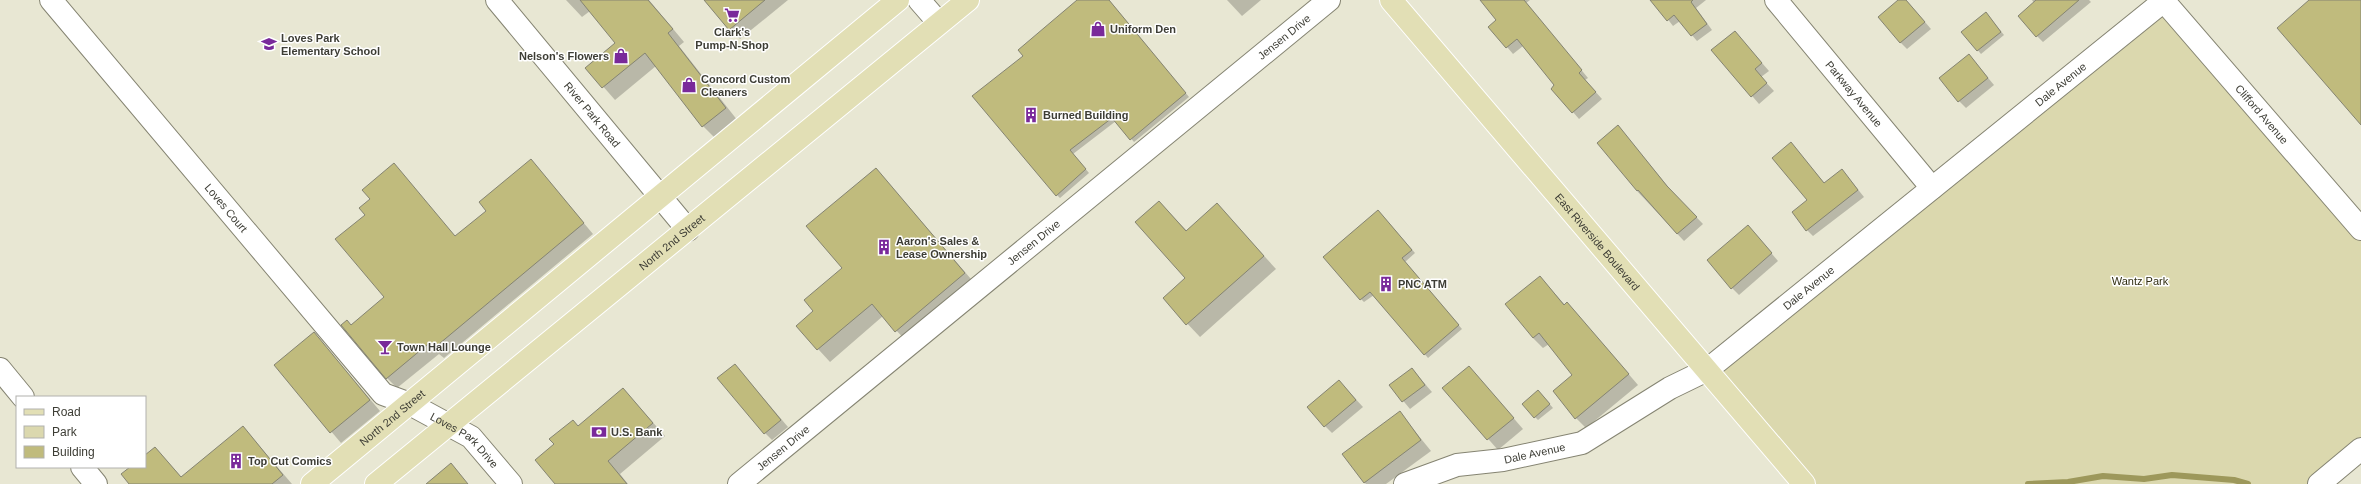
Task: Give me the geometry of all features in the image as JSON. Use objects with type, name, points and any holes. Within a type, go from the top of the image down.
[{"type":"main road","name":"North 2nd Street","points":[[312,484],[898,0]]},
{"type":"main road","name":"North 2nd Street","points":[[376,484],[447,424],[688,230],[968,0]]},
{"type":"main road","name":"East Riverside Boulevard","points":[[1391,0],[1799,477]]},
{"type":"street","name":"Loves Court","points":[[52,0],[383,394],[410,404]]},
{"type":"street","name":"River Park Road","points":[[497,0],[688,230]]},
{"type":"street","points":[[919,0],[939,23]]},
{"type":"street","name":"Jensen Drive","points":[[739,484],[1328,0]]},
{"type":"street","name":"Parkway Avenue","points":[[1776,0],[1932,188]]},
{"type":"street","name":"Dale Avenue","points":[[1405,484],[1457,466],[1503,460],[1582,443],[1670,388],[1708,370],[2164,0]]},
{"type":"street","name":"Clifford Avenue","points":[[2164,0],[2361,229]]},
{"type":"street","points":[[0,369],[22,396]]},
{"type":"street","name":"Loves Park Drive","points":[[410,404],[471,437],[511,484]]},
{"type":"street","points":[[2319,484],[2361,449]]},
{"type":"street","points":[[83,468],[96,484]]},
{"type":"green space","name":"Wantz Park","points":[[2164,1],[2361,229],[2361,446],[2314,484],[1804,484],[1707,370]]},
{"type":"building","points":[[580,0],[648,0],[673,29],[668,33],[726,108],[702,127],[645,53],[602,88],[585,68],[615,43]]},
{"type":"building","name":"Clark's Pump-N-Shop","points":[[704,0],[765,0],[729,30]]},
{"type":"building","points":[[1077,0],[1109,0],[1186,93],[1130,140],[1112,118],[1070,150],[1086,169],[1056,196],[972,96],[1023,56],[1018,50]]},
{"type":"building","points":[[1480,0],[1524,0],[1582,70],[1579,73],[1596,92],[1572,113],[1551,89],[1554,85],[1517,39],[1506,48],[1488,27],[1496,20]]},
{"type":"building","points":[[1650,0],[1693,0],[1691,2],[1707,24],[1691,36],[1674,15],[1667,21]]},
{"type":"building","points":[[1898,0],[1906,0],[1925,22],[1900,43],[1878,17]]},
{"type":"building","points":[[2036,0],[2079,0],[2036,37],[2018,16]]},
{"type":"building","points":[[2309,0],[2361,0],[2361,125],[2277,28]]},
{"type":"building","points":[[1986,12],[2001,32],[1977,51],[1961,32]]},
{"type":"building","points":[[1735,31],[1762,63],[1755,69],[1767,83],[1751,97],[1711,50]]},
{"type":"building","points":[[1969,54],[1988,78],[1958,102],[1939,78]]},
{"type":"building","points":[[1618,125],[1667,186],[1697,217],[1677,234],[1638,190],[1637,191],[1597,143]]},
{"type":"building","points":[[1791,142],[1824,183],[1842,169],[1858,190],[1806,231],[1792,212],[1807,200],[1772,158]]},
{"type":"building","points":[[531,159],[584,223],[433,349],[428,344],[386,379],[341,325],[347,320],[351,325],[384,297],[335,239],[365,215],[359,208],[370,199],[362,190],[394,163],[455,236],[486,211],[479,202]]},
{"type":"building","name":"Aaron's Sales & Lease Ownership","points":[[876,168],[965,273],[895,332],[872,304],[817,350],[796,326],[813,311],[804,300],[842,268],[806,226]]},
{"type":"building","points":[[1159,201],[1186,231],[1217,203],[1264,256],[1186,325],[1163,298],[1185,278],[1135,222]]},
{"type":"building","name":"PNC ATM","points":[[1378,210],[1412,250],[1402,258],[1459,325],[1424,355],[1370,292],[1360,300],[1323,257]]},
{"type":"building","points":[[1748,225],[1772,253],[1731,289],[1707,260]]},
{"type":"building","points":[[1540,276],[1564,305],[1567,302],[1629,374],[1575,419],[1553,391],[1572,375],[1539,333],[1533,338],[1505,304]]},
{"type":"building","points":[[314,332],[370,400],[330,433],[274,365]]},
{"type":"building","points":[[735,364],[781,420],[764,434],[717,378]]},
{"type":"building","points":[[1469,366],[1514,418],[1487,440],[1442,388]]},
{"type":"building","points":[[1412,368],[1425,385],[1402,402],[1389,385]]},
{"type":"building","points":[[1339,380],[1356,400],[1324,427],[1307,407]]},
{"type":"building","name":"U.S. Bank","points":[[623,388],[653,423],[608,461],[627,484],[555,484],[535,460],[554,444],[549,439],[573,420],[578,426]]},
{"type":"building","points":[[1538,390],[1550,404],[1534,418],[1522,404]]},
{"type":"building","points":[[1400,411],[1421,440],[1364,483],[1342,454]]},
{"type":"building","name":"Top Cut Comics","points":[[243,426],[283,475],[272,484],[129,484],[121,474],[129,468],[146,468],[146,454],[155,447],[181,477]]},
{"type":"building","points":[[451,463],[468,484],[426,484]]},
{"type":"waterway","points":[[2028,484],[2068,482],[2103,476],[2144,479],[2172,475],[2234,480],[2248,484]]},
{"type":"place","name":"Clark's Pump-N-Shop","points":[[732,15]]},
{"type":"place","name":"Uniform Den","points":[[1098,29]]},
{"type":"place","name":"Loves Park Elementary School","points":[[269,44]]},
{"type":"place","name":"Nelson's Flowers","points":[[621,56]]},
{"type":"place","name":"Concord Custom Cleaners","points":[[689,85]]},
{"type":"place","name":"Burned Building","points":[[1031,115]]},
{"type":"place","name":"Aaron's Sales & Lease Ownership","points":[[884,247]]},
{"type":"place","name":"PNC ATM","points":[[1386,284]]},
{"type":"place","name":"Town Hall Lounge","points":[[385,347]]},
{"type":"place","name":"U.S. Bank","points":[[599,432]]},
{"type":"place","name":"Top Cut Comics","points":[[236,461]]}]
